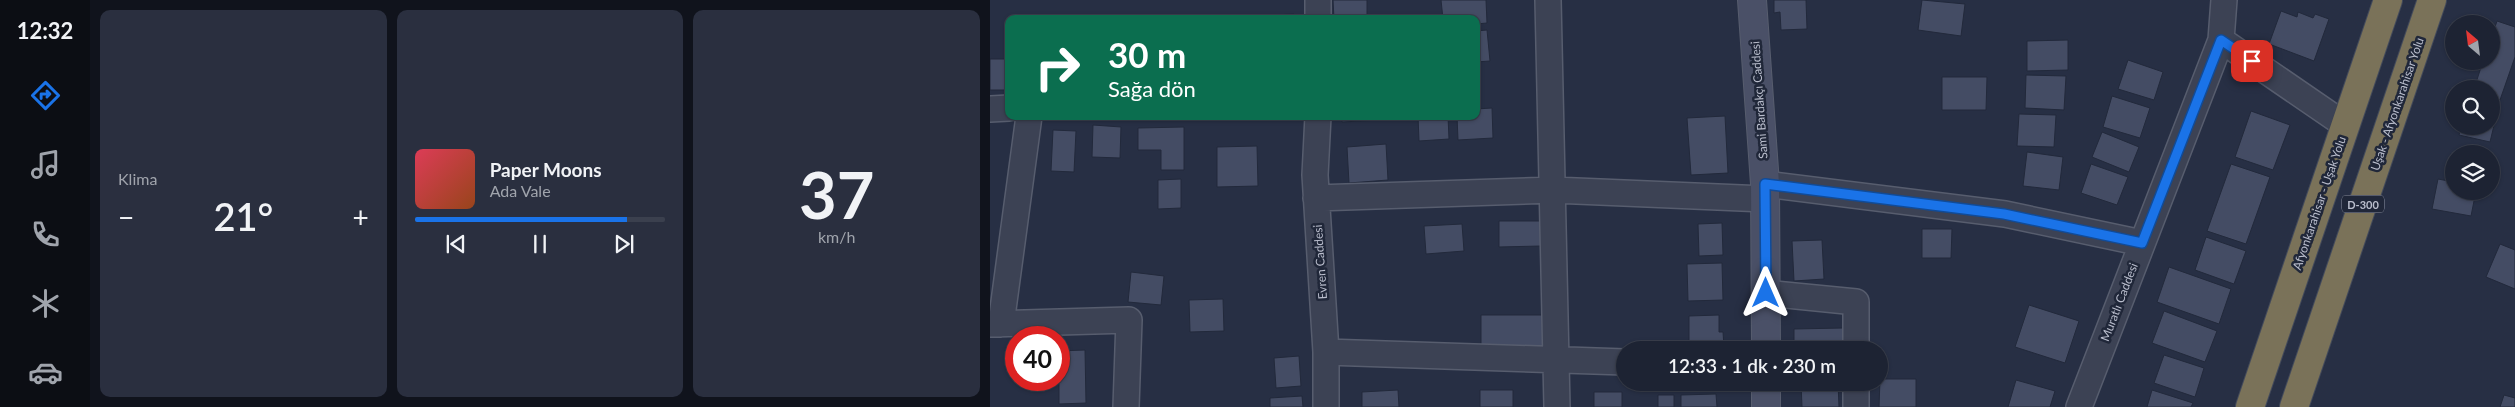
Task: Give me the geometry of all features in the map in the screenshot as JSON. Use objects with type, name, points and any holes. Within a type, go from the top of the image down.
[{"type":"highway","name":"Afyonkarahisar - Uşak Yolu","points":[[2250,407],[2388,0]]},
{"type":"highway","name":"Uşak - Afyonkarahisar Yolu","points":[[2294,407],[2432,0]]},
{"type":"street","points":[[1318,0],[1318,15]]},
{"type":"street","points":[[1548,0],[1557,407]]},
{"type":"street","name":"Sami Bardakçı Caddesi","points":[[1752,0],[1765,191],[1766,341]]},
{"type":"street","name":"Muratlı Caddesi","points":[[2078,407],[2221,40],[2224,0]]},
{"type":"street","points":[[2221,40],[2345,125]]},
{"type":"street","points":[[990,110],[1005,108]]},
{"type":"street","points":[[1028,120],[995,324],[1129,320],[1126,407]]},
{"type":"street","name":"Evren Caddesi","points":[[1318,120],[1315,175],[1326,352],[1326,407]]},
{"type":"street","points":[[1316,198],[1553,190],[1765,191],[2004,214],[2142,243]]},
{"type":"street","points":[[1766,293],[1856,302],[1856,341]]},
{"type":"street","points":[[1326,352],[1616,362]]},
{"type":"street","points":[[1766,391],[1766,407]]},
{"type":"street","points":[[1856,391],[1856,407]]},
{"type":"building","points":[[1333,0],[1367,0],[1367,15],[1334,15]]},
{"type":"building","points":[[1441,0],[1486,0],[1487,23],[1480,24],[1480,15],[1443,15]]},
{"type":"building","points":[[1774,0],[1806,0],[1807,29],[1781,30],[1780,12],[1774,13]]},
{"type":"building","points":[[1922,0],[1965,4],[1961,36],[1918,30]]},
{"type":"building","points":[[2281,11],[2297,17],[2298,12],[2313,18],[2315,14],[2329,19],[2314,61],[2269,44]]},
{"type":"building","points":[[2500,22],[2515,27],[2515,57],[2500,100],[2500,80],[2477,80],[2480,70],[2500,70]]},
{"type":"building","points":[[1487,30],[1490,61],[1480,62],[1480,31]]},
{"type":"building","points":[[2068,40],[2068,70],[2027,71],[2027,41]]},
{"type":"building","points":[[990,59],[1005,59],[1005,90],[990,90]]},
{"type":"building","points":[[2128,60],[2163,72],[2154,100],[2118,89]]},
{"type":"building","points":[[2026,75],[2066,76],[2064,110],[2025,108]]},
{"type":"building","points":[[1942,77],[1987,77],[1986,110],[1942,110]]},
{"type":"building","points":[[2112,96],[2150,108],[2140,138],[2103,127]]},
{"type":"building","points":[[1492,108],[1493,138],[1458,140],[1457,120],[1480,120],[1480,109]]},
{"type":"building","points":[[2251,111],[2290,125],[2273,170],[2235,157]]},
{"type":"building","points":[[2019,114],[2056,115],[2054,147],[2017,146]]},
{"type":"building","points":[[1725,116],[1728,173],[1691,175],[1687,118]]},
{"type":"building","points":[[1342,120],[1379,120],[1342,122]]},
{"type":"building","points":[[1418,120],[1448,120],[1449,139],[1419,141]]},
{"type":"building","points":[[1093,125],[1121,127],[1120,158],[1092,157]]},
{"type":"building","points":[[1184,127],[1184,170],[1161,170],[1161,150],[1138,150],[1138,128]]},
{"type":"building","points":[[1053,130],[1076,131],[1074,172],[1051,171]]},
{"type":"building","points":[[2102,132],[2139,147],[2129,172],[2092,157]]},
{"type":"building","points":[[2459,135],[2492,135],[2490,142]]},
{"type":"building","points":[[1386,144],[1388,180],[1349,183],[1347,147]]},
{"type":"building","points":[[1257,146],[1258,186],[1217,187],[1217,147]]},
{"type":"building","points":[[2027,152],[2063,157],[2059,190],[2023,186]]},
{"type":"building","points":[[2091,164],[2128,177],[2117,205],[2081,193]]},
{"type":"building","points":[[2231,164],[2270,177],[2246,244],[2207,231]]},
{"type":"building","points":[[1181,179],[1181,208],[1158,209],[1158,180]]},
{"type":"building","points":[[2438,179],[2445,180],[2445,200],[2474,200],[2471,216],[2432,209]]},
{"type":"building","points":[[1499,221],[1541,221],[1541,246],[1499,247]]},
{"type":"building","points":[[1722,223],[1723,255],[1699,256],[1698,224]]},
{"type":"building","points":[[1462,224],[1464,251],[1426,254],[1424,226]]},
{"type":"building","points":[[1922,229],[1952,229],[1951,258],[1922,258]]},
{"type":"building","points":[[2206,237],[2246,251],[2234,284],[2195,270]]},
{"type":"building","points":[[1822,240],[1824,279],[1794,281],[1792,241]]},
{"type":"building","points":[[2500,244],[2515,250],[2515,289],[2486,277]]},
{"type":"building","points":[[1722,263],[1723,300],[1688,301],[1687,264]]},
{"type":"building","points":[[2169,267],[2231,289],[2219,324],[2157,302]]},
{"type":"building","points":[[1131,272],[1164,276],[1161,305],[1128,302]]},
{"type":"building","points":[[1223,299],[1224,331],[1190,332],[1189,300]]},
{"type":"building","points":[[2029,305],[2079,321],[2065,363],[2015,347]]},
{"type":"building","points":[[2164,311],[2217,331],[2205,362],[2152,343]]},
{"type":"building","points":[[1481,315],[1545,315],[1545,350],[1481,351]]},
{"type":"building","points":[[1719,315],[1719,332],[1723,332],[1724,341],[1689,341],[1689,316]]},
{"type":"building","points":[[1843,328],[1844,341],[1794,341],[1794,329]]},
{"type":"building","points":[[1085,350],[1086,403],[1059,404],[1059,391],[1070,391],[1070,351]]},
{"type":"building","points":[[2164,355],[2204,368],[2195,397],[2154,383]]},
{"type":"building","points":[[1299,356],[1301,386],[1276,388],[1274,358]]},
{"type":"building","points":[[1888,379],[1916,379],[1916,407],[1879,407],[1880,391],[1888,391]]},
{"type":"building","points":[[2016,380],[2055,391],[2050,407],[2008,407]]},
{"type":"building","points":[[1398,390],[1399,407],[1362,407],[1362,392]]},
{"type":"building","points":[[1480,390],[1513,390],[1513,407],[1480,407]]},
{"type":"building","points":[[2152,390],[2193,403],[2191,407],[2147,407]]},
{"type":"building","points":[[1801,391],[1838,391],[1839,407],[1802,407]]},
{"type":"building","points":[[1594,392],[1622,392],[1622,407],[1594,407]]},
{"type":"building","points":[[1716,394],[1717,407],[1681,407],[1681,395]]},
{"type":"building","points":[[1658,395],[1674,395],[1674,407],[1658,407]]},
{"type":"building","points":[[2504,395],[2515,398],[2515,407],[2500,407]]},
{"type":"building","points":[[1302,396],[1303,407],[1270,407],[1270,398]]},
{"type":"route","points":[[1766,293],[1765,184],[2004,214],[2142,243],[2221,40],[2252,61]]}]
